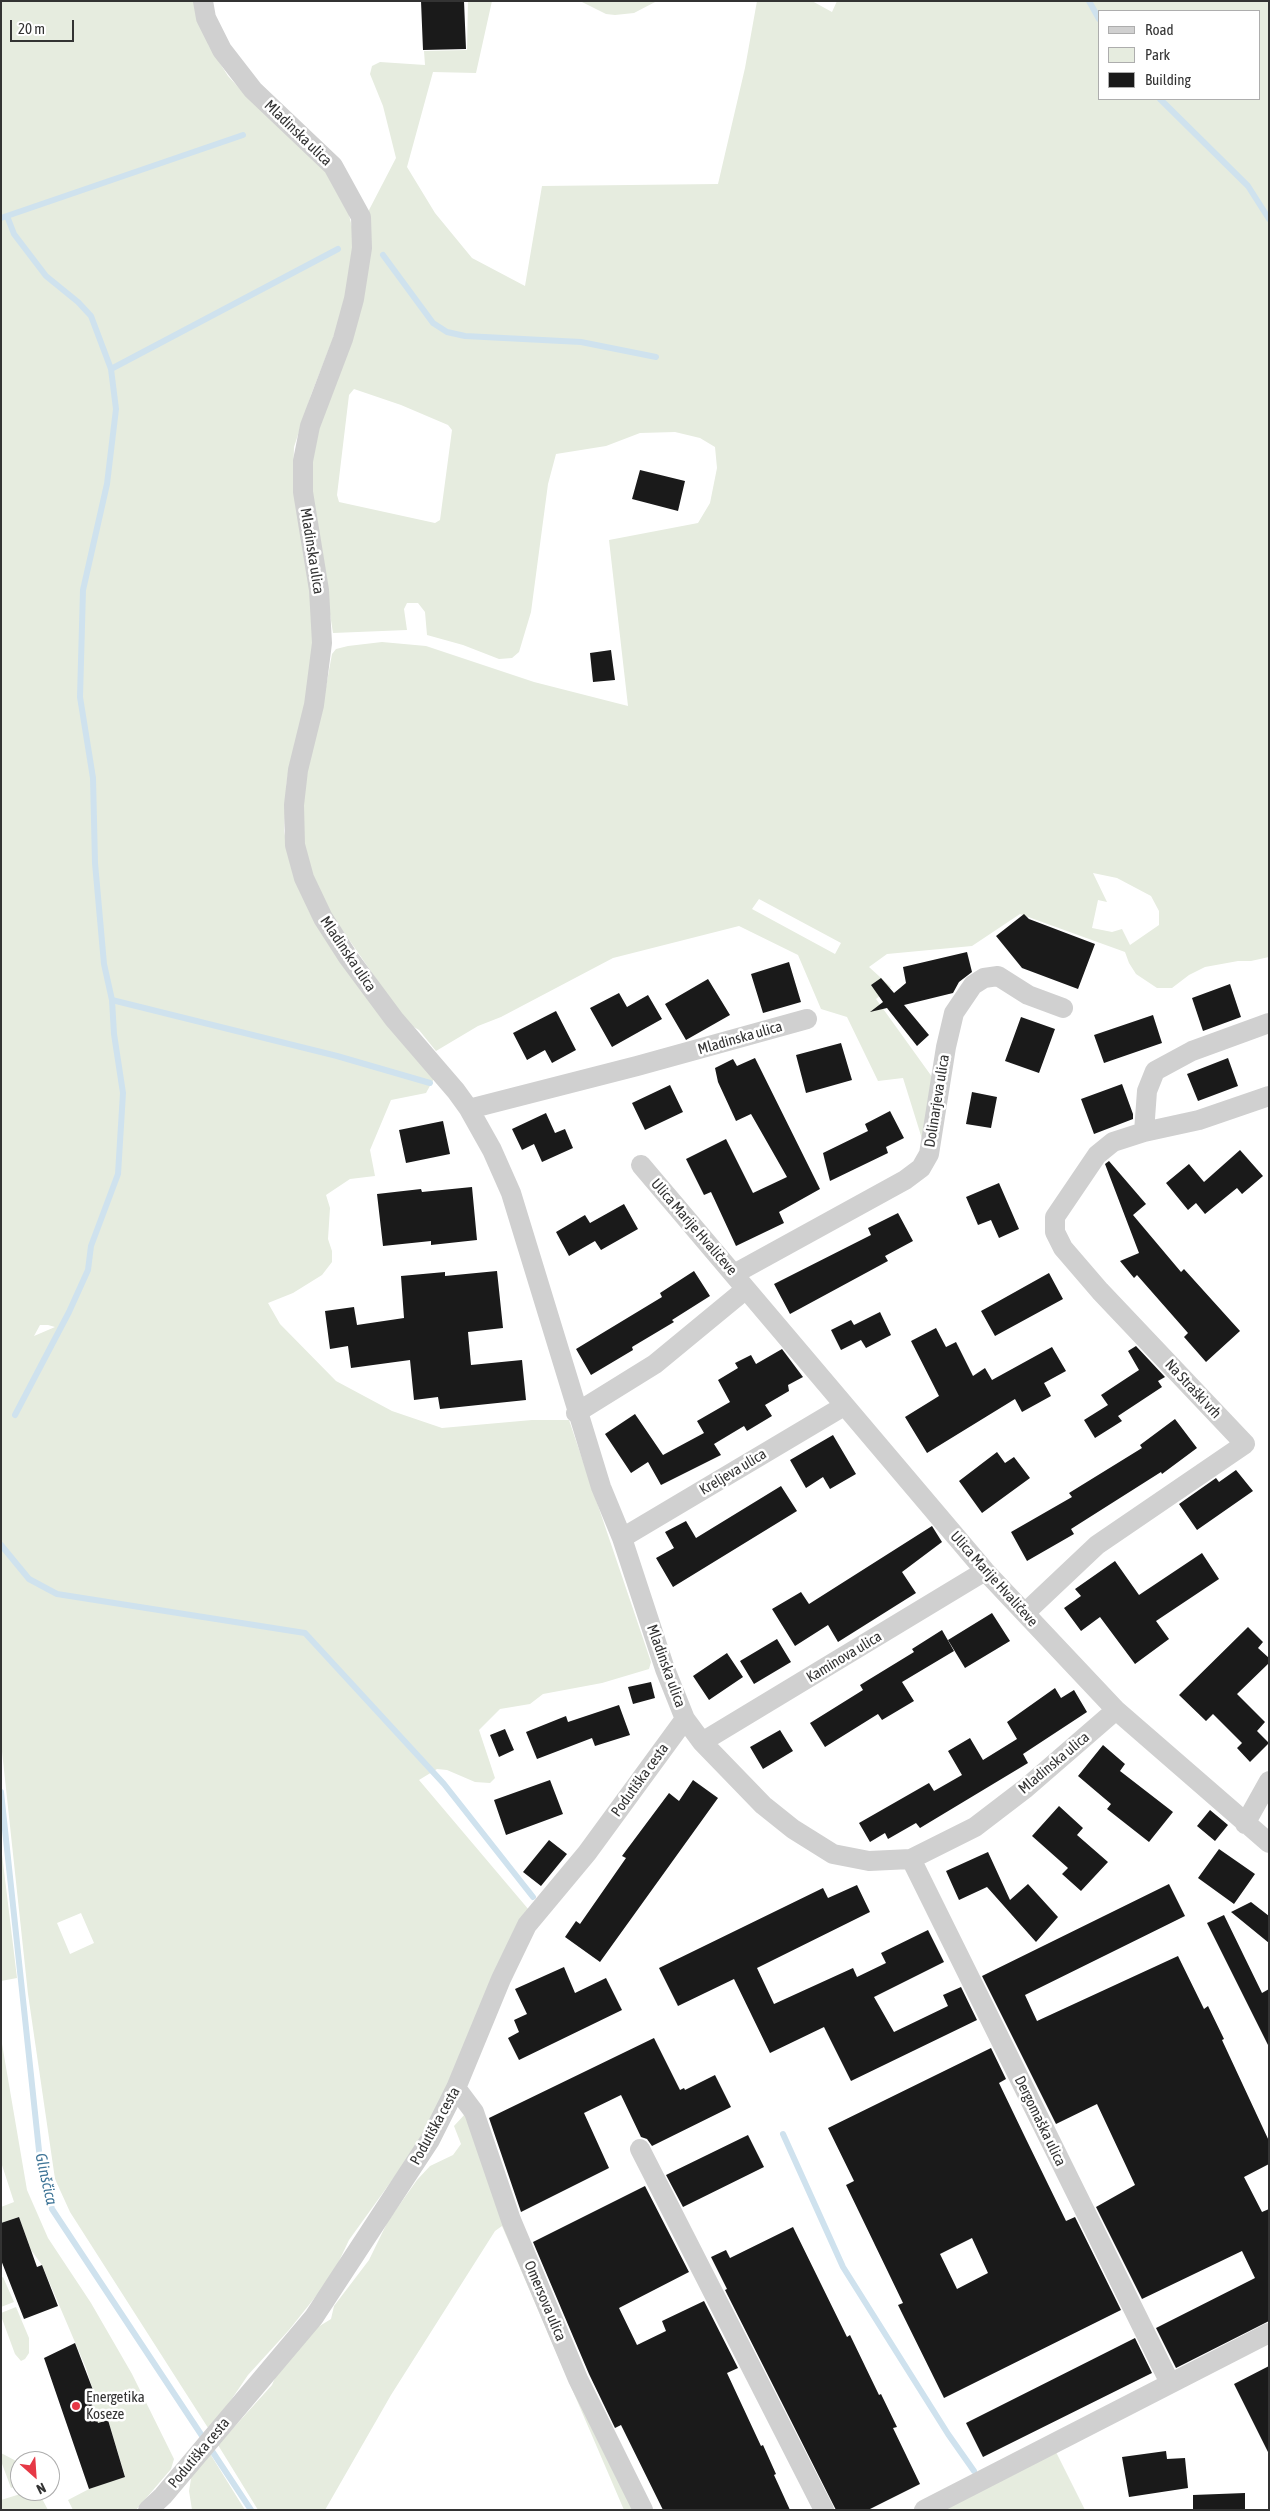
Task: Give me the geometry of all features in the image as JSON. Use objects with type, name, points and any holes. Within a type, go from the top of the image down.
[{"type":"street","name":"Mladinska ulica","points":[[203,1],[206,18],[222,50],[253,90],[333,166],[361,217],[362,248],[354,299],[343,339],[310,426],[303,460],[303,492],[319,590],[322,643],[314,705],[298,770],[294,805],[295,845],[304,878],[323,918],[348,957],[394,1019],[469,1109],[492,1150],[511,1193],[576,1413],[601,1487],[622,1538],[665,1669],[685,1719],[702,1742],[763,1805],[792,1829],[834,1854],[869,1862],[911,1859],[975,1827],[1026,1788],[1116,1710]]},
{"type":"street","name":"Dolinarjeva ulica","points":[[740,1281],[905,1180],[921,1168],[929,1154],[946,1048],[954,1013],[973,985],[984,978],[998,976],[1028,995],[1063,1008]]},
{"type":"street","name":"Mladinska ulica","points":[[469,1109],[637,1066],[807,1019]]},
{"type":"street","points":[[1144,1132],[1147,1091],[1155,1071],[1192,1051],[1269,1023]]},
{"type":"street","name":"Na Straški vrh","points":[[1025,1613],[1097,1545],[1245,1444],[1100,1291],[1062,1248],[1055,1232],[1055,1216],[1097,1155],[1113,1142],[1144,1132],[1200,1120],[1269,1096]]},
{"type":"street","name":"Ulica Marije Hvaličeve","points":[[641,1165],[985,1571],[1116,1710],[1269,1843]]},
{"type":"street","name":"Ulica Marije Hvaličeve","points":[[576,1413],[655,1364],[740,1281]]},
{"type":"street","name":"Kreljeva ulica","points":[[622,1538],[844,1406]]},
{"type":"street","name":"Kaminova ulica","points":[[702,1742],[985,1571]]},
{"type":"street","name":"Podutiška cesta","points":[[148,2510],[168,2503],[192,2460],[314,2317],[430,2140],[456,2088],[501,1980],[527,1925],[587,1853],[685,1719]]},
{"type":"street","points":[[1246,1824],[1269,1781]]},
{"type":"street","name":"Dergomaška ulica","points":[[911,1859],[1170,2383]]},
{"type":"street","name":"Omersova ulica","points":[[456,2088],[474,2112],[511,2220],[578,2379],[643,2510]]},
{"type":"street","points":[[640,2149],[824,2510]]},
{"type":"street","points":[[924,2510],[1269,2333]]},
{"type":"green space","points":[[1,1],[195,1],[209,46],[228,76],[251,101],[325,168],[345,199],[353,231],[353,260],[341,318],[311,395],[294,447],[293,481],[310,586],[314,657],[306,706],[287,778],[284,831],[292,869],[309,911],[342,963],[436,1075],[426,1093],[391,1100],[370,1150],[375,1176],[350,1179],[326,1195],[330,1208],[328,1239],[332,1251],[332,1262],[322,1275],[293,1293],[268,1303],[280,1324],[336,1381],[392,1411],[442,1428],[532,1420],[569,1420],[651,1662],[649,1669],[602,1683],[543,1694],[530,1704],[500,1709],[479,1730],[495,1778],[490,1783],[475,1782],[447,1770],[437,1769],[419,1780],[529,1910],[452,2078],[418,2144],[349,2240],[332,2276],[289,2330],[248,2375],[210,2431],[70,2212],[55,2179],[28,1994],[1,1742]],"holes":[[[40,1325],[48,1325],[55,1327],[34,1336]],[[81,1913],[94,1943],[70,1954],[57,1923]]]},
{"type":"green space","points":[[468,1],[492,1],[476,73],[433,72],[407,167],[435,213],[472,258],[525,286],[542,186],[718,184],[745,68],[757,1],[812,1],[832,12],[837,1],[1269,1],[1269,957],[1205,967],[1189,975],[1172,988],[1157,988],[1136,974],[1125,952],[1020,914],[972,946],[887,954],[869,967],[891,987],[876,999],[935,1081],[923,1142],[903,1078],[878,1081],[847,1017],[821,1009],[798,955],[739,926],[613,958],[501,1017],[478,1026],[436,1051],[419,1030],[407,1023],[320,898],[303,845],[302,805],[306,767],[325,692],[332,654],[336,649],[348,646],[382,642],[426,646],[534,682],[628,706],[609,540],[698,523],[710,503],[717,468],[715,447],[700,438],[675,432],[640,433],[606,446],[556,454],[548,484],[531,612],[519,652],[512,658],[499,659],[463,645],[427,635],[425,612],[418,603],[407,603],[404,609],[407,630],[333,633],[311,493],[309,464],[369,237],[369,210],[396,158],[383,106],[370,74],[372,66],[380,62],[425,65],[424,51],[467,50]],"holes":[[[354,389],[401,405],[448,425],[452,430],[440,520],[435,523],[339,502],[337,495],[349,395]],[[1093,873],[1117,878],[1151,896],[1159,911],[1159,925],[1130,945],[1122,929],[1112,932],[1092,928],[1098,900],[1107,902]],[[759,899],[841,943],[835,954],[752,909]]]},
{"type":"green space","points":[[580,1],[657,1],[634,13],[615,15],[606,14]]},
{"type":"green space","points":[[1,1846],[17,1978],[1,1981]]},
{"type":"green space","points":[[1,2038],[27,2190],[48,2238],[91,2303],[132,2374],[174,2459],[171,2469],[136,2510],[73,2510],[68,2500],[89,2489],[125,2476],[108,2420],[98,2423],[88,2392],[93,2390],[86,2368],[42,2265],[31,2250],[19,2217],[1,2223],[1,2207],[14,2202],[1,2162]]},
{"type":"green space","points":[[465,2114],[636,2510],[624,2510],[502,2226],[495,2231],[391,2395],[325,2510],[258,2510],[218,2445],[272,2385],[279,2368],[313,2330],[331,2319],[334,2306],[369,2260],[388,2221],[417,2180],[430,2166],[453,2155],[461,2144],[454,2126]]},
{"type":"green space","points":[[3,2277],[14,2302],[1,2307],[1,2278]]},
{"type":"green space","points":[[16,2307],[29,2338],[29,2353],[21,2361],[15,2354],[1,2316],[1,2313]]},
{"type":"green space","points":[[1054,2448],[1085,2510],[935,2510]]},
{"type":"green space","points":[[209,2452],[245,2510],[192,2510],[189,2491],[192,2473]]},
{"type":"green space","points":[[1,2453],[10,2458],[10,2485],[1,2461]]},
{"type":"green space","points":[[10,2497],[10,2501],[43,2501],[48,2510],[1,2510],[1,2500]]},
{"type":"building","points":[[421,1],[464,1],[466,49],[423,50]]},
{"type":"building","points":[[640,470],[685,481],[678,511],[632,499]]},
{"type":"building","points":[[611,650],[615,680],[593,682],[590,653]]},
{"type":"building","points":[[1024,914],[1029,919],[1095,944],[1078,989],[1022,968],[996,936]]},
{"type":"building","points":[[967,952],[972,972],[959,982],[953,993],[904,1005],[929,1035],[917,1046],[887,1008],[870,1012],[883,1002],[871,985],[881,978],[894,993],[906,983],[903,967]]},
{"type":"building","points":[[789,962],[801,1002],[763,1013],[751,974]]},
{"type":"building","points":[[708,979],[730,1015],[686,1040],[665,1004]]},
{"type":"building","points":[[1230,984],[1241,1017],[1203,1031],[1192,998]]},
{"type":"building","points":[[619,993],[627,1007],[648,995],[662,1019],[612,1047],[590,1008]]},
{"type":"building","points":[[556,1011],[576,1050],[552,1063],[545,1050],[527,1060],[513,1033]]},
{"type":"building","points":[[1153,1015],[1162,1043],[1104,1063],[1094,1035]]},
{"type":"building","points":[[1021,1017],[1055,1029],[1039,1073],[1005,1061]]},
{"type":"building","points":[[841,1043],[852,1080],[806,1093],[796,1055]]},
{"type":"building","points":[[755,1058],[820,1189],[779,1212],[784,1223],[736,1246],[711,1192],[704,1195],[686,1159],[726,1139],[753,1193],[787,1177],[751,1114],[736,1121],[718,1082],[715,1068],[733,1059],[737,1066]]},
{"type":"building","points":[[1228,1058],[1238,1086],[1198,1101],[1187,1074]]},
{"type":"building","points":[[1122,1084],[1133,1119],[1094,1134],[1081,1099]]},
{"type":"building","points":[[670,1085],[683,1112],[645,1130],[632,1103]]},
{"type":"building","points":[[972,1092],[997,1097],[991,1128],[966,1124]]},
{"type":"building","points":[[890,1111],[904,1138],[886,1147],[888,1153],[830,1181],[823,1153],[868,1131],[865,1124]]},
{"type":"building","points":[[546,1113],[555,1133],[565,1129],[573,1148],[542,1162],[534,1144],[522,1150],[512,1129]]},
{"type":"building","points":[[443,1121],[450,1154],[406,1163],[399,1130]]},
{"type":"building","points":[[1240,1150],[1263,1176],[1242,1194],[1237,1188],[1205,1214],[1196,1203],[1188,1210],[1166,1183],[1189,1164],[1204,1182]]},
{"type":"building","points":[[1109,1161],[1146,1204],[1133,1215],[1181,1272],[1184,1269],[1240,1331],[1206,1362],[1184,1337],[1188,1333],[1137,1275],[1134,1278],[1120,1261],[1139,1253],[1105,1164]]},
{"type":"building","points":[[999,1183],[1019,1229],[999,1238],[991,1220],[978,1225],[966,1197]]},
{"type":"building","points":[[472,1187],[477,1240],[431,1245],[431,1241],[383,1246],[377,1194],[421,1189],[422,1192]]},
{"type":"building","points":[[624,1204],[638,1229],[601,1250],[595,1241],[569,1256],[556,1232],[585,1215],[590,1223]]},
{"type":"building","points":[[898,1213],[913,1241],[885,1256],[888,1261],[790,1314],[774,1284],[871,1235],[868,1228]]},
{"type":"building","points":[[497,1271],[503,1328],[468,1332],[471,1365],[522,1360],[526,1400],[440,1409],[438,1397],[414,1400],[410,1360],[351,1368],[348,1346],[330,1349],[325,1311],[354,1307],[357,1325],[404,1318],[401,1276],[445,1272],[445,1276]]},
{"type":"building","points":[[694,1271],[710,1296],[672,1320],[674,1322],[632,1347],[633,1350],[591,1375],[576,1349],[662,1297],[660,1293]]},
{"type":"building","points":[[1049,1273],[1063,1299],[995,1336],[981,1311]]},
{"type":"building","points":[[880,1312],[891,1335],[866,1348],[861,1340],[841,1350],[831,1330],[851,1320],[854,1325]]},
{"type":"building","points":[[936,1328],[946,1347],[956,1342],[973,1376],[985,1368],[992,1380],[1052,1347],[1066,1371],[1044,1383],[1051,1396],[1022,1412],[1015,1399],[927,1453],[905,1417],[939,1396],[911,1341]]},
{"type":"building","points":[[1136,1346],[1165,1377],[1158,1381],[1162,1387],[1118,1416],[1122,1421],[1095,1438],[1084,1420],[1108,1405],[1101,1395],[1139,1370],[1128,1351]]},
{"type":"building","points":[[782,1349],[803,1377],[788,1385],[789,1391],[765,1405],[772,1416],[747,1431],[744,1426],[714,1444],[721,1455],[661,1485],[648,1462],[631,1473],[605,1434],[635,1414],[663,1455],[704,1433],[697,1421],[730,1402],[718,1380],[738,1368],[735,1363],[751,1355],[756,1364]]},
{"type":"building","points":[[1175,1419],[1197,1448],[1162,1474],[1161,1472],[1071,1529],[1074,1534],[1027,1561],[1011,1532],[1072,1497],[1069,1493],[1142,1448],[1140,1445]]},
{"type":"building","points":[[833,1435],[856,1474],[830,1489],[823,1477],[806,1488],[790,1460]]},
{"type":"building","points":[[997,1452],[1005,1463],[1014,1457],[1030,1478],[982,1513],[959,1481]]},
{"type":"building","points":[[1236,1470],[1253,1491],[1197,1530],[1179,1504],[1216,1478],[1219,1482]]},
{"type":"building","points":[[781,1486],[797,1511],[673,1587],[656,1558],[674,1548],[665,1532],[686,1521],[696,1538]]},
{"type":"building","points":[[932,1526],[942,1542],[902,1572],[916,1593],[838,1642],[828,1625],[795,1646],[772,1609],[801,1592],[809,1604]]},
{"type":"building","points":[[1202,1553],[1219,1579],[1156,1621],[1169,1639],[1135,1664],[1100,1617],[1081,1631],[1064,1608],[1081,1596],[1075,1589],[1115,1561],[1139,1595]]},
{"type":"building","points":[[992,1613],[1010,1641],[965,1668],[948,1640]]},
{"type":"building","points":[[1248,1627],[1263,1642],[1258,1648],[1269,1658],[1269,1663],[1237,1694],[1265,1722],[1257,1731],[1269,1743],[1250,1762],[1237,1748],[1242,1743],[1213,1714],[1206,1721],[1179,1695]]},
{"type":"building","points":[[942,1630],[954,1651],[902,1682],[914,1701],[882,1720],[878,1714],[825,1747],[810,1723],[863,1690],[860,1685],[914,1652],[912,1649]]},
{"type":"building","points":[[777,1639],[791,1662],[754,1684],[740,1661]]},
{"type":"building","points":[[727,1653],[743,1677],[709,1700],[693,1676]]},
{"type":"building","points":[[651,1682],[655,1698],[633,1704],[628,1687]]},
{"type":"building","points":[[1055,1688],[1061,1698],[1074,1690],[1087,1712],[1023,1754],[1028,1763],[920,1828],[916,1823],[888,1839],[885,1833],[870,1842],[859,1823],[929,1783],[934,1791],[962,1775],[948,1751],[970,1738],[983,1760],[1017,1739],[1007,1722]]},
{"type":"building","points":[[619,1705],[630,1735],[595,1746],[592,1738],[537,1759],[526,1732],[566,1716],[568,1722]]},
{"type":"building","points":[[505,1729],[514,1750],[499,1757],[490,1735]]},
{"type":"building","points":[[780,1730],[793,1751],[763,1769],[750,1747]]},
{"type":"building","points":[[1103,1745],[1125,1764],[1120,1771],[1173,1812],[1149,1842],[1107,1809],[1111,1804],[1078,1776]]},
{"type":"building","points":[[550,1780],[563,1814],[506,1835],[494,1800]]},
{"type":"building","points":[[693,1780],[718,1798],[600,1962],[565,1937],[576,1921],[580,1924],[626,1858],[622,1856],[669,1793],[679,1801]]},
{"type":"building","points":[[1059,1806],[1083,1828],[1077,1835],[1108,1862],[1081,1891],[1062,1874],[1068,1868],[1032,1836]]},
{"type":"building","points":[[1210,1810],[1228,1825],[1215,1841],[1197,1826]]},
{"type":"building","points":[[549,1840],[567,1854],[541,1886],[523,1872]]},
{"type":"building","points":[[1219,1849],[1255,1874],[1234,1904],[1198,1878]]},
{"type":"building","points":[[988,1852],[1010,1900],[1028,1884],[1058,1917],[1036,1942],[987,1887],[959,1900],[946,1871]]},
{"type":"building","points":[[1169,1884],[1185,1916],[1025,1995],[1037,2021],[1178,1956],[1204,2009],[1208,2006],[1269,2141],[1269,2164],[1244,2177],[1262,2212],[1269,2209],[1269,2321],[1176,2368],[1156,2328],[1255,2278],[1242,2251],[1142,2299],[1096,2207],[1135,2185],[1097,2104],[1056,2124],[982,1976]]},
{"type":"building","points":[[857,1885],[870,1912],[757,1968],[774,2004],[853,1968],[857,1977],[886,1963],[881,1953],[928,1930],[944,1962],[874,1997],[894,2032],[948,2006],[943,1995],[961,1987],[977,2020],[851,2081],[824,2027],[770,2053],[734,1979],[678,2006],[659,1968],[823,1888],[828,1898]]},
{"type":"building","points":[[1251,1902],[1269,1916],[1269,1943],[1231,1912]]},
{"type":"building","points":[[1224,1915],[1262,1993],[1269,1989],[1269,2047],[1207,1923]]},
{"type":"building","points":[[564,1967],[575,1993],[606,1978],[622,2010],[519,2060],[508,2038],[519,2032],[514,2020],[527,2014],[515,1989]]},
{"type":"building","points":[[654,2038],[680,2090],[684,2088],[685,2090],[715,2075],[731,2107],[652,2146],[647,2139],[641,2137],[621,2095],[584,2113],[609,2168],[521,2212],[489,2118]]},
{"type":"building","points":[[991,2048],[1006,2079],[999,2083],[1066,2221],[1075,2217],[1121,2310],[944,2398],[898,2305],[903,2303],[846,2185],[854,2181],[828,2128]],"holes":[[[972,2238],[988,2273],[957,2289],[940,2254]]]},
{"type":"building","points":[[748,2135],[764,2167],[683,2207],[666,2175]]},
{"type":"building","points":[[645,2186],[689,2272],[619,2308],[637,2345],[666,2331],[662,2321],[704,2301],[738,2368],[727,2373],[761,2446],[763,2445],[790,2510],[663,2510],[621,2425],[615,2428],[589,2374],[533,2242]]},
{"type":"building","points":[[19,2217],[37,2267],[42,2265],[58,2306],[24,2319],[1,2260],[1,2223]]},
{"type":"building","points":[[793,2227],[847,2337],[850,2335],[879,2395],[881,2394],[897,2427],[893,2428],[920,2484],[868,2510],[836,2510],[725,2290],[727,2289],[711,2257],[726,2250],[730,2258]]},
{"type":"building","points":[[1135,2338],[1152,2373],[983,2457],[966,2423]]},
{"type":"building","name":"Energetika Koseze","points":[[75,2343],[93,2390],[88,2392],[98,2423],[108,2420],[125,2477],[89,2489],[44,2358]]},
{"type":"building","points":[[1269,2366],[1269,2454],[1234,2384]]},
{"type":"building","points":[[1166,2451],[1167,2459],[1185,2458],[1188,2488],[1129,2497],[1122,2457]]},
{"type":"building","points":[[1245,2493],[1245,2510],[1193,2510],[1193,2495]]},
{"type":"waterway","points":[[1089,1],[1098,17]]},
{"type":"waterway","points":[[1161,100],[1248,186],[1269,219]]},
{"type":"waterway","points":[[1,218],[243,135]]},
{"type":"waterway","points":[[7,216],[14,234],[46,276],[78,302],[91,316],[111,369],[116,409],[107,484],[83,590],[80,697],[93,778],[95,863],[104,964],[112,1000],[114,1034],[123,1093],[118,1174],[91,1246],[88,1270],[69,1312],[15,1415]]},
{"type":"waterway","points":[[111,369],[338,249]]},
{"type":"waterway","points":[[383,255],[433,323],[447,332],[465,336],[581,342],[656,357]]},
{"type":"waterway","points":[[112,1000],[337,1056],[430,1083]]},
{"type":"waterway","points":[[1,1545],[29,1579],[57,1594],[305,1633],[444,1784],[533,1897]]},
{"type":"waterway","name":"Glinščica","points":[[1,1792],[40,2160],[52,2209],[251,2510]]},
{"type":"waterway","points":[[783,2134],[843,2267],[948,2434],[974,2471]]},
{"type":"place","name":"Energetika Koseze","points":[[76,2406]]}]
